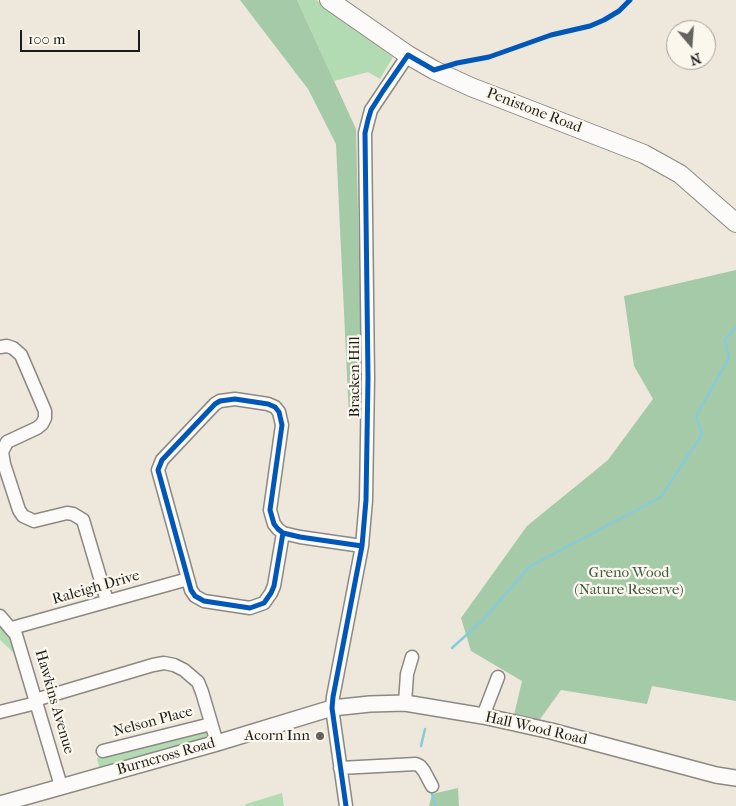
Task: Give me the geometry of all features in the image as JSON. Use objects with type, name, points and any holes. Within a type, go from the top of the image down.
[{"type":"highway","name":"Penistone Road","points":[[329,0],[408,55],[434,70],[471,87],[644,154],[680,174],[736,223]]},
{"type":"main road","name":"Hall Wood Road","points":[[332,708],[405,703],[482,716],[551,731],[716,775],[736,778]]},
{"type":"main road","name":"Burncross Road","points":[[0,804],[217,743],[332,708]]},
{"type":"street","name":"Bracken Hill","points":[[346,806],[332,708],[362,546],[366,500],[368,378],[365,133],[371,110],[408,55]]},
{"type":"street","points":[[0,347],[7,346],[13,348],[21,355],[45,411],[42,424],[7,442],[2,452],[4,464],[20,510],[23,516],[34,521],[67,513],[83,520],[107,601]]},
{"type":"street","points":[[283,533],[274,586],[268,598],[258,606],[250,608],[204,601],[195,596],[188,579],[158,470],[162,460],[220,401],[235,399],[268,404],[279,412],[282,425],[270,510],[274,524],[283,533],[362,546]]},
{"type":"street","name":"Raleigh Drive","points":[[12,628],[188,579]]},
{"type":"street","points":[[0,616],[12,628]]},
{"type":"street","name":"Hawkins Avenue","points":[[12,628],[20,644],[61,786]]},
{"type":"street","points":[[405,703],[407,674],[412,656]]},
{"type":"street","points":[[0,712],[164,663],[184,670],[198,682],[217,743]]},
{"type":"street","points":[[482,716],[498,677]]},
{"type":"street","name":"Nelson Place","points":[[103,751],[211,724]]},
{"type":"street","points":[[340,768],[416,764],[424,771],[432,786]]},
{"type":"green space","points":[[240,0],[297,0],[356,129],[363,418],[349,417],[336,144],[308,89]]},
{"type":"green space","points":[[297,0],[316,0],[393,57],[380,79],[368,72],[334,81]]},
{"type":"green space","name":"Greno Wood (Nature Reserve)","points":[[736,270],[736,701],[652,686],[647,704],[561,690],[538,722],[514,715],[522,681],[471,651],[461,618],[527,526],[608,460],[653,399],[634,366],[624,296]]},
{"type":"green space","points":[[0,620],[9,629],[16,655],[0,640]]},
{"type":"green space","points":[[207,730],[210,736],[99,767],[97,758]]},
{"type":"green space","points":[[458,788],[459,806],[429,806],[432,794]]},
{"type":"green space","points":[[282,793],[284,806],[245,806],[246,804]]},
{"type":"waterway","points":[[452,648],[483,620],[529,567],[661,497],[702,434],[696,416],[729,358],[725,340],[736,327]]},
{"type":"waterway","points":[[421,746],[425,729]]},
{"type":"waterway","points":[[432,794],[435,806]]},
{"type":"cycle path","points":[[346,806],[332,708],[362,546],[366,500],[368,378],[365,133],[371,110],[408,55],[434,70],[457,63],[489,57],[551,35],[590,26],[619,11],[630,0]]},
{"type":"cycle path","points":[[283,533],[274,586],[264,603],[250,608],[204,601],[195,596],[191,590],[158,470],[162,460],[220,401],[235,399],[268,404],[275,407],[279,412],[282,425],[270,510],[274,524],[278,529],[283,533],[300,537],[362,546]]},
{"type":"place","name":"Acorn Inn","points":[[320,736]]}]
